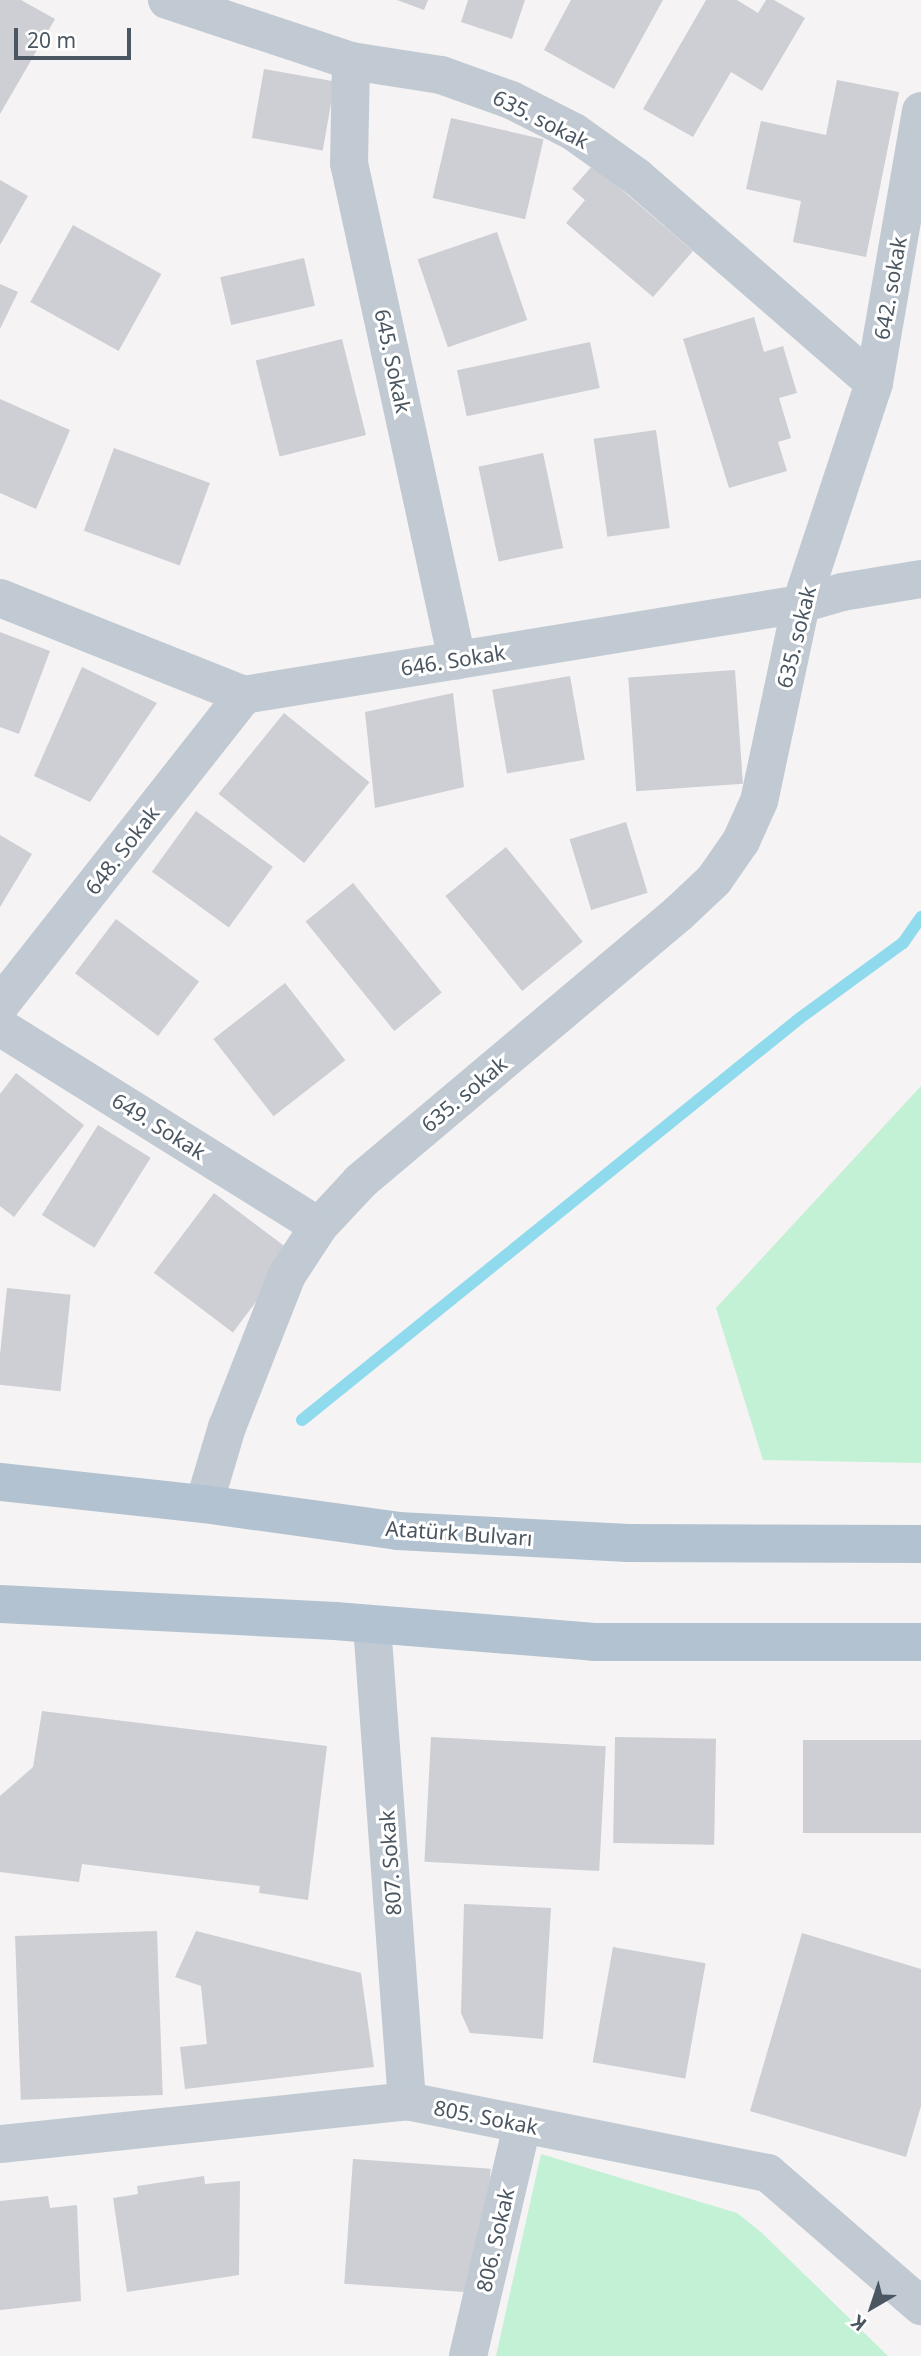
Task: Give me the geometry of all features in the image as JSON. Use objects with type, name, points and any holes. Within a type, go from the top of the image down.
[{"type":"main road","name":"Atatürk Bulvarı","points":[[0,1482],[204,1504],[398,1531],[628,1543],[921,1544]]},
{"type":"main road","points":[[5,1613],[372,1625],[594,1642],[921,1642]]},
{"type":"street","name":"635. sokak","points":[[167,0],[351,61],[441,75],[512,100],[574,132],[636,177],[874,383],[801,604],[759,802],[741,841],[714,880],[679,913],[360,1182],[319,1226],[287,1275],[227,1427],[204,1504]]},
{"type":"street","name":"645. Sokak","points":[[351,61],[349,163],[457,660]]},
{"type":"street","name":"642. sokak","points":[[874,383],[921,111]]},
{"type":"street","name":"646. Sokak","points":[[244,695],[801,604],[842,592],[921,579]]},
{"type":"street","points":[[0,598],[244,695]]},
{"type":"street","name":"648. Sokak","points":[[0,1005],[244,695]]},
{"type":"street","name":"649. Sokak","points":[[0,1027],[319,1226]]},
{"type":"street","name":"807. Sokak","points":[[372,1625],[407,2101]]},
{"type":"street","name":"805. Sokak","points":[[0,2144],[407,2101],[768,2173],[921,2306]]},
{"type":"street","name":"806. Sokak","points":[[468,2356],[522,2124]]},
{"type":"green space","points":[[921,1086],[921,1463],[763,1460],[716,1308]]},
{"type":"green space","points":[[541,2154],[737,2213],[762,2233],[888,2356],[496,2356]]},
{"type":"building","points":[[0,0],[21,0],[55,19],[0,114]]},
{"type":"building","points":[[397,0],[428,0],[424,10]]},
{"type":"building","points":[[468,0],[525,0],[512,39],[461,22]]},
{"type":"building","points":[[571,0],[663,0],[614,89],[544,50]]},
{"type":"building","points":[[706,0],[737,0],[758,13],[766,0],[774,0],[805,18],[762,91],[731,72],[693,137],[643,109]]},
{"type":"building","points":[[264,69],[335,82],[323,150],[252,138]]},
{"type":"building","points":[[837,80],[899,92],[866,257],[793,242],[801,201],[746,189],[761,121],[826,135]]},
{"type":"building","points":[[451,118],[544,139],[525,219],[433,198]]},
{"type":"building","points":[[593,165],[693,251],[653,297],[566,223],[585,200],[572,189]]},
{"type":"building","points":[[0,180],[28,196],[0,245]]},
{"type":"building","points":[[73,225],[161,274],[119,351],[30,302]]},
{"type":"building","points":[[497,232],[527,320],[448,347],[418,259]]},
{"type":"building","points":[[304,258],[315,306],[231,325],[220,277]]},
{"type":"building","points":[[0,284],[18,292],[0,329]]},
{"type":"building","points":[[754,317],[764,352],[783,346],[797,393],[779,398],[791,438],[778,442],[787,471],[729,488],[683,339]]},
{"type":"building","points":[[342,339],[366,435],[280,457],[256,361]]},
{"type":"building","points":[[590,342],[600,388],[467,416],[457,370]]},
{"type":"building","points":[[0,399],[70,430],[36,509],[0,493]]},
{"type":"building","points":[[656,430],[670,528],[607,537],[594,439]]},
{"type":"building","points":[[114,448],[210,483],[180,566],[84,531]]},
{"type":"building","points":[[543,453],[563,548],[499,562],[478,467]]},
{"type":"building","points":[[0,632],[50,651],[19,734],[0,727]]},
{"type":"building","points":[[82,667],[157,703],[90,802],[34,776]]},
{"type":"building","points":[[735,670],[743,784],[636,791],[628,677]]},
{"type":"building","points":[[570,676],[585,760],[507,773],[492,690]]},
{"type":"building","points":[[453,693],[464,787],[375,808],[365,712]]},
{"type":"building","points":[[284,713],[369,782],[304,863],[219,794]]},
{"type":"building","points":[[196,811],[273,867],[229,928],[152,872]]},
{"type":"building","points":[[626,822],[648,893],[591,910],[570,839]]},
{"type":"building","points":[[0,835],[32,854],[0,907]]},
{"type":"building","points":[[506,847],[583,942],[522,991],[445,896]]},
{"type":"building","points":[[353,883],[442,993],[394,1031],[306,921]]},
{"type":"building","points":[[116,919],[199,982],[158,1036],[75,973]]},
{"type":"building","points":[[285,983],[345,1060],[274,1116],[213,1039]]},
{"type":"building","points":[[16,1073],[84,1125],[14,1217],[0,1206],[0,1094]]},
{"type":"building","points":[[98,1125],[151,1158],[94,1248],[42,1215]]},
{"type":"building","points":[[214,1193],[293,1253],[233,1332],[154,1273]]},
{"type":"building","points":[[7,1288],[71,1295],[61,1391],[0,1385],[0,1355]]},
{"type":"building","points":[[42,1711],[327,1746],[308,1900],[259,1893],[260,1886],[82,1864],[79,1882],[0,1872],[0,1796],[33,1767]]},
{"type":"building","points":[[431,1737],[606,1746],[599,1871],[424,1862]]},
{"type":"building","points":[[615,1737],[716,1739],[714,1845],[613,1843]]},
{"type":"building","points":[[803,1740],[921,1740],[921,1833],[803,1833]]},
{"type":"building","points":[[464,1904],[551,1908],[543,2039],[470,2033],[461,2013]]},
{"type":"building","points":[[157,1931],[163,2095],[21,2100],[15,1936]]},
{"type":"building","points":[[196,1931],[361,1973],[374,2067],[185,2089],[180,2047],[207,2044],[201,1986],[175,1977]]},
{"type":"building","points":[[802,1933],[921,1969],[921,2106],[906,2157],[750,2111]]},
{"type":"building","points":[[613,1947],[706,1963],[685,2079],[593,2062]]},
{"type":"building","points":[[353,2159],[491,2169],[482,2293],[344,2284]]},
{"type":"building","points":[[204,2176],[205,2184],[240,2181],[239,2275],[127,2292],[113,2198],[138,2194],[137,2186]]},
{"type":"building","points":[[48,2196],[50,2208],[77,2205],[81,2301],[0,2310],[0,2201]]},
{"type":"waterway","points":[[302,1420],[800,1018],[903,943],[921,917]]}]
